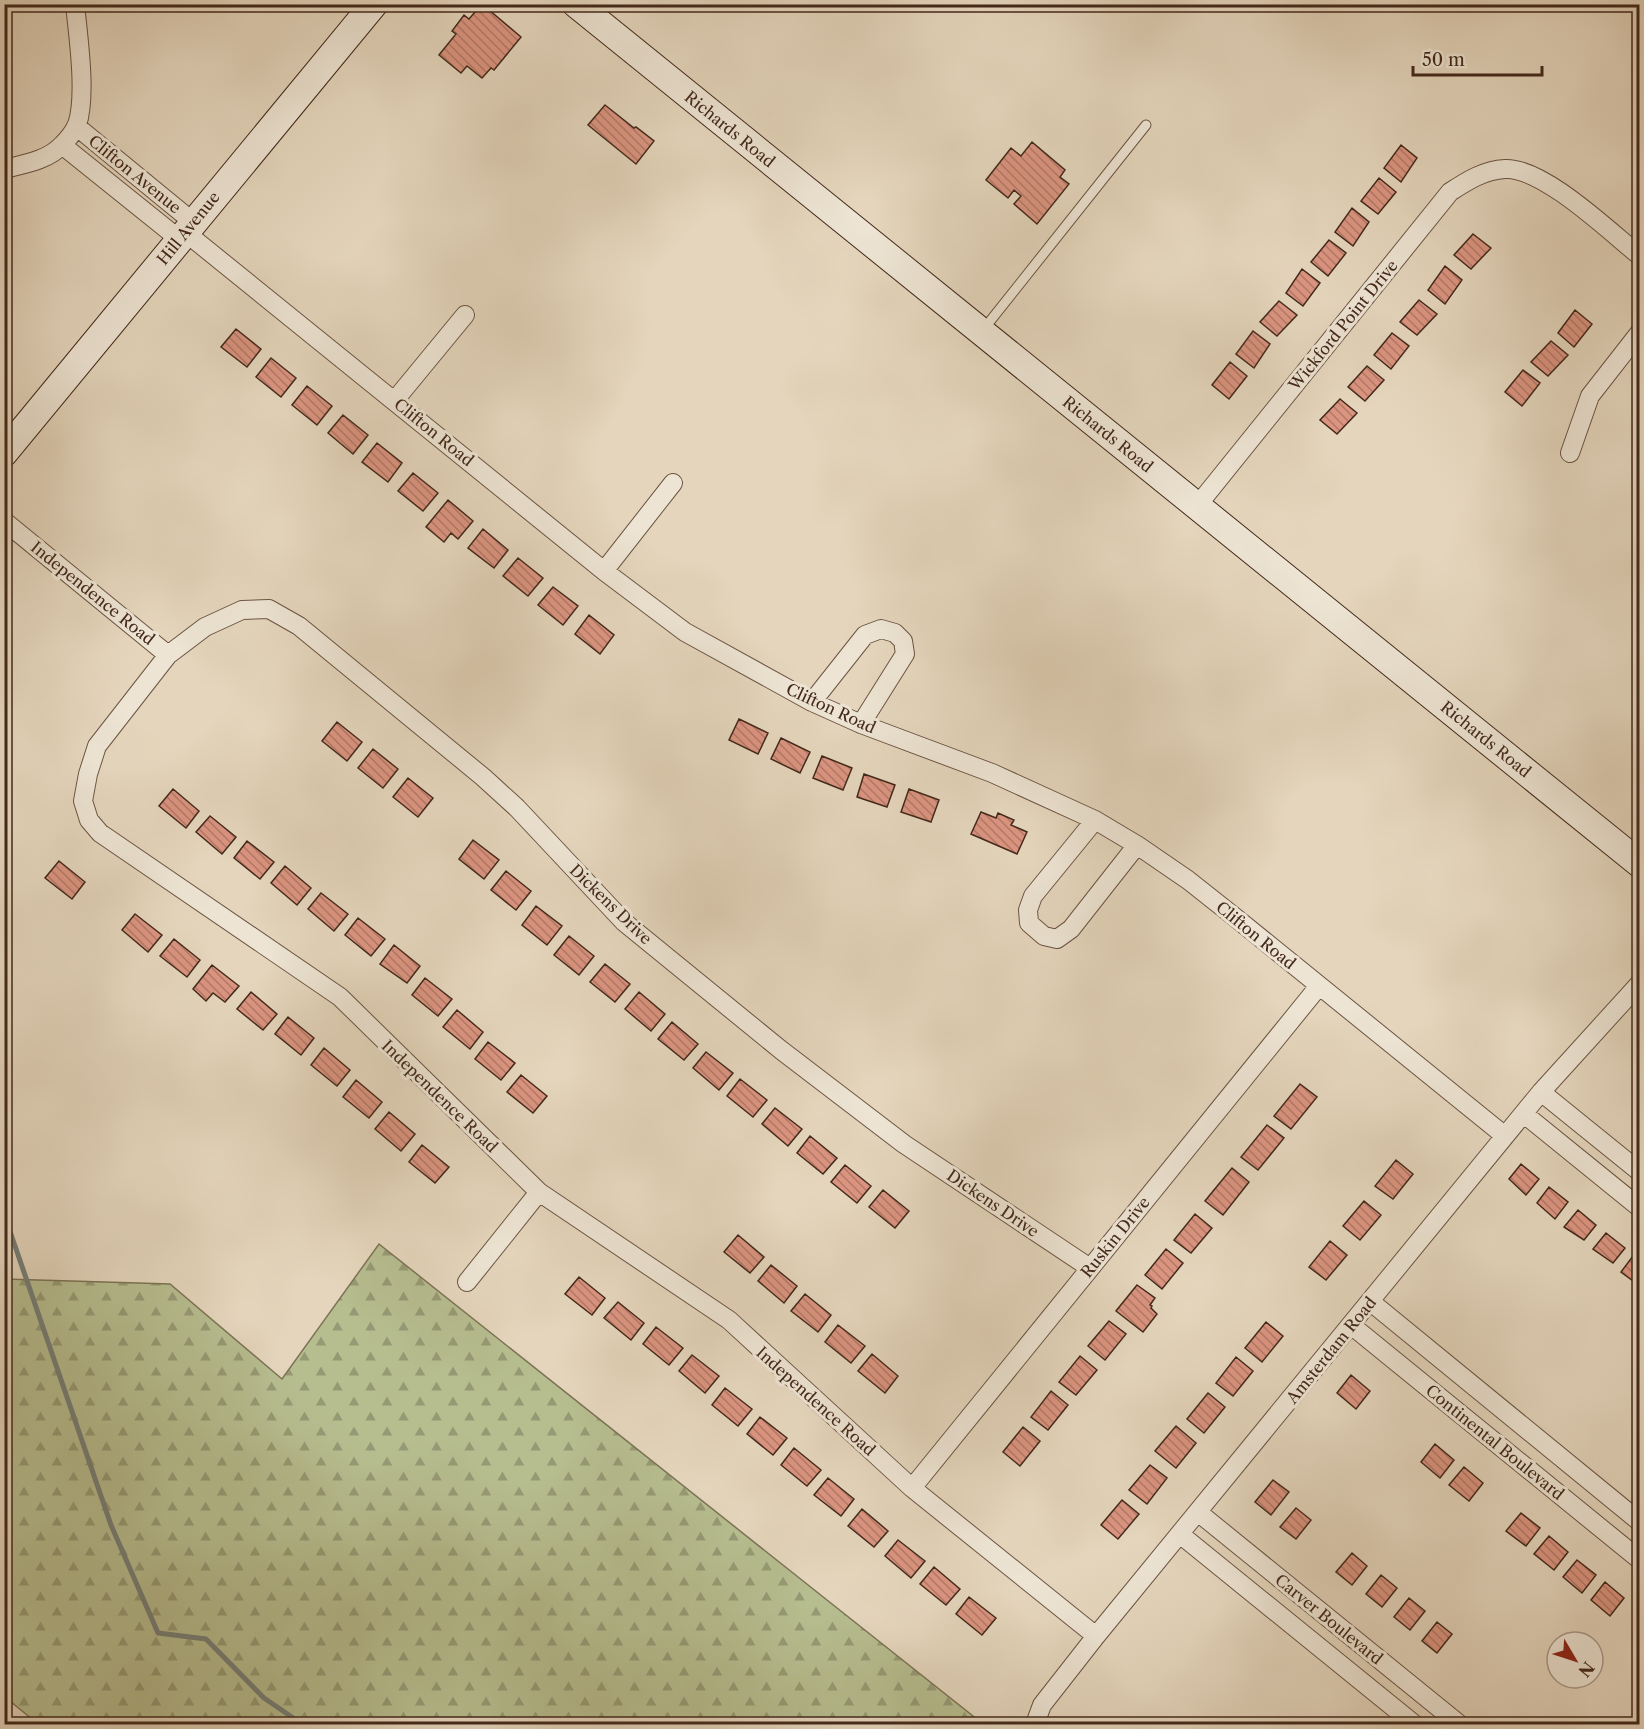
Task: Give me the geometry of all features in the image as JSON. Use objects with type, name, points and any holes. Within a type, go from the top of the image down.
[{"type":"street","points":[[4,169],[35,162],[62,145],[76,126],[81,72],[75,4]]},
{"type":"street","name":"Hill Avenue","points":[[4,453],[374,4]]},
{"type":"street","name":"Richards Road","points":[[576,4],[1640,864]]},
{"type":"street","name":"Clifton Avenue","points":[[76,126],[186,231]]},
{"type":"street","name":"Clifton Avenue","points":[[62,145],[186,231]]},
{"type":"street","name":"Wickford Point Drive","points":[[1197,506],[1450,192],[1476,175],[1506,169],[1530,175],[1569,197],[1640,256]]},
{"type":"street","name":"Clifton Road","points":[[186,231],[604,571],[685,632],[812,702],[861,724],[992,773],[1095,820],[1137,845],[1188,880],[1505,1136]]},
{"type":"street","points":[[394,400],[465,315]]},
{"type":"street","points":[[1570,453],[1590,396],[1640,332]]},
{"type":"street","points":[[604,571],[674,483]]},
{"type":"street","name":"Independence Road","points":[[4,521],[168,655],[97,746],[88,774],[83,801],[89,820],[100,833],[340,997],[539,1192],[729,1320],[912,1488],[1096,1636]]},
{"type":"street","name":"Dickens Drive","points":[[168,655],[205,627],[242,610],[269,609],[299,626],[483,777],[517,808],[624,922],[782,1050],[904,1144],[1089,1268]]},
{"type":"street","points":[[812,702],[865,635],[880,629],[895,633],[903,641],[905,654],[861,724]]},
{"type":"street","points":[[1095,820],[1033,896],[1028,910],[1029,923],[1044,936],[1057,939],[1071,929],[1137,845]]},
{"type":"street","name":"Amsterdam Road","points":[[1035,1725],[1042,1705],[1096,1636],[1181,1536],[1541,1092],[1640,983]]},
{"type":"street","name":"Ruskin Drive","points":[[912,1488],[1319,986]]},
{"type":"street","points":[[1541,1092],[1640,1172]]},
{"type":"street","points":[[1524,1114],[1640,1208]]},
{"type":"street","points":[[467,1282],[539,1192]]},
{"type":"street","name":"Continental Boulevard","points":[[1371,1302],[1640,1522]]},
{"type":"street","name":"Continental Boulevard","points":[[1352,1324],[1640,1560]]},
{"type":"street","name":"Carver Boulevard","points":[[1199,1513],[1459,1725]]},
{"type":"street","name":"Carver Boulevard","points":[[1181,1536],[1414,1725]]},
{"type":"lane","points":[[981,332],[1146,125]]},
{"type":"green space","points":[[379,1244],[983,1724],[38,1724],[5,1697],[5,1279],[170,1284],[282,1379]]},
{"type":"building","points":[[482,4],[521,37],[494,70],[491,68],[482,78],[467,66],[461,73],[439,55],[456,34],[452,31],[464,15],[469,19]]},
{"type":"building","points":[[605,105],[654,141],[636,164],[588,125]]},
{"type":"building","points":[[1032,142],[1065,170],[1060,177],[1069,184],[1037,224],[1014,204],[1021,196],[1014,190],[1008,198],[986,180],[1011,148],[1021,156]]},
{"type":"building","points":[[1401,145],[1417,158],[1401,182],[1384,168]]},
{"type":"building","points":[[1379,178],[1396,192],[1378,214],[1361,201]]},
{"type":"building","points":[[1352,208],[1369,222],[1353,246],[1335,232]]},
{"type":"building","points":[[1473,234],[1491,248],[1471,269],[1454,255]]},
{"type":"building","points":[[1329,240],[1346,253],[1328,276],[1311,262]]},
{"type":"building","points":[[1445,266],[1462,280],[1445,304],[1428,290]]},
{"type":"building","points":[[1302,269],[1320,283],[1303,306],[1286,293]]},
{"type":"building","points":[[1419,300],[1437,314],[1417,335],[1400,322]]},
{"type":"building","points":[[1279,301],[1297,315],[1277,336],[1260,322]]},
{"type":"building","points":[[1575,310],[1592,324],[1574,347],[1558,333]]},
{"type":"building","points":[[236,329],[261,349],[247,367],[221,347]]},
{"type":"building","points":[[1253,331],[1270,344],[1254,368],[1236,354]]},
{"type":"building","points":[[1392,333],[1409,346],[1391,369],[1374,355]]},
{"type":"building","points":[[1551,341],[1568,355],[1548,376],[1531,362]]},
{"type":"building","points":[[271,358],[296,378],[281,397],[256,377]]},
{"type":"building","points":[[1230,362],[1247,376],[1229,399],[1212,385]]},
{"type":"building","points":[[1367,366],[1384,380],[1365,401],[1348,387]]},
{"type":"building","points":[[1523,370],[1540,383],[1522,406],[1505,392]]},
{"type":"building","points":[[307,386],[332,406],[317,425],[292,405]]},
{"type":"building","points":[[1340,399],[1357,413],[1337,434],[1320,420]]},
{"type":"building","points":[[343,415],[368,435],[353,454],[328,433]]},
{"type":"building","points":[[377,443],[402,463],[388,482],[362,462]]},
{"type":"building","points":[[413,473],[438,493],[423,511],[398,491]]},
{"type":"building","points":[[448,500],[473,521],[458,539],[451,533],[444,542],[426,527]]},
{"type":"building","points":[[483,529],[508,550],[494,568],[468,548]]},
{"type":"building","points":[[518,558],[543,578],[528,596],[503,576]]},
{"type":"building","points":[[553,587],[578,606],[563,625],[538,605]]},
{"type":"building","points":[[589,615],[614,635],[600,654],[575,634]]},
{"type":"building","points":[[739,719],[768,733],[758,754],[729,740]]},
{"type":"building","points":[[337,722],[362,742],[347,761],[322,741]]},
{"type":"building","points":[[781,738],[810,752],[800,773],[771,759]]},
{"type":"building","points":[[373,749],[398,769],[383,788],[358,768]]},
{"type":"building","points":[[822,756],[852,768],[843,790],[813,778]]},
{"type":"building","points":[[864,774],[895,785],[887,807],[857,797]]},
{"type":"building","points":[[408,778],[433,798],[418,817],[393,797]]},
{"type":"building","points":[[173,789],[199,811],[186,828],[159,806]]},
{"type":"building","points":[[909,789],[939,800],[931,822],[901,812]]},
{"type":"building","points":[[981,812],[996,818],[998,813],[1014,820],[1011,825],[1027,832],[1017,854],[971,834]]},
{"type":"building","points":[[210,816],[236,837],[222,854],[196,832]]},
{"type":"building","points":[[473,840],[499,860],[484,879],[459,859]]},
{"type":"building","points":[[247,841],[274,862],[260,879],[234,858]]},
{"type":"building","points":[[59,861],[85,882],[72,899],[45,878]]},
{"type":"building","points":[[285,866],[311,888],[297,905],[271,883]]},
{"type":"building","points":[[506,871],[531,891],[516,910],[491,890]]},
{"type":"building","points":[[321,893],[348,914],[334,931],[308,909]]},
{"type":"building","points":[[536,906],[562,926],[547,945],[522,925]]},
{"type":"building","points":[[135,914],[162,935],[148,952],[122,930]]},
{"type":"building","points":[[358,918],[385,939],[371,956],[345,935]]},
{"type":"building","points":[[569,936],[594,956],[579,975],[554,955]]},
{"type":"building","points":[[174,939],[200,960],[187,977],[160,956]]},
{"type":"building","points":[[394,945],[420,966],[407,983],[380,964]]},
{"type":"building","points":[[605,964],[630,984],[615,1002],[590,982]]},
{"type":"building","points":[[212,965],[239,986],[225,1002],[213,993],[206,1001],[193,989]]},
{"type":"building","points":[[425,978],[452,999],[438,1016],[412,995]]},
{"type":"building","points":[[251,992],[277,1014],[263,1030],[237,1009]]},
{"type":"building","points":[[639,992],[665,1014],[651,1031],[625,1009]]},
{"type":"building","points":[[457,1010],[483,1032],[470,1049],[443,1027]]},
{"type":"building","points":[[288,1017],[314,1038],[301,1055],[275,1034]]},
{"type":"building","points":[[672,1022],[698,1044],[684,1060],[658,1039]]},
{"type":"building","points":[[488,1042],[515,1063],[501,1080],[475,1059]]},
{"type":"building","points":[[324,1048],[350,1070],[337,1086],[311,1065]]},
{"type":"building","points":[[706,1052],[733,1073],[719,1090],[693,1068]]},
{"type":"building","points":[[521,1075],[547,1096],[533,1113],[507,1092]]},
{"type":"building","points":[[740,1079],[767,1100],[753,1117],[727,1096]]},
{"type":"building","points":[[356,1080],[382,1102],[369,1118],[343,1097]]},
{"type":"building","points":[[1300,1084],[1317,1097],[1291,1129],[1274,1116]]},
{"type":"building","points":[[775,1108],[802,1129],[788,1146],[762,1124]]},
{"type":"building","points":[[389,1112],[415,1134],[401,1151],[375,1129]]},
{"type":"building","points":[[1267,1125],[1284,1138],[1258,1170],[1241,1157]]},
{"type":"building","points":[[810,1136],[837,1158],[823,1174],[797,1153]]},
{"type":"building","points":[[422,1145],[449,1167],[435,1183],[409,1162]]},
{"type":"building","points":[[1396,1160],[1413,1174],[1393,1199],[1375,1186]]},
{"type":"building","points":[[1521,1164],[1539,1179],[1526,1195],[1509,1179]]},
{"type":"building","points":[[845,1165],[871,1186],[857,1203],[831,1182]]},
{"type":"building","points":[[1232,1168],[1249,1182],[1223,1215],[1205,1201]]},
{"type":"building","points":[[1549,1187],[1568,1202],[1555,1219],[1537,1203]]},
{"type":"building","points":[[883,1190],[909,1211],[895,1228],[869,1207]]},
{"type":"building","points":[[1364,1201],[1381,1215],[1360,1240],[1343,1226]]},
{"type":"building","points":[[1578,1210],[1596,1225],[1584,1240],[1564,1227]]},
{"type":"building","points":[[1195,1214],[1212,1228],[1191,1253],[1174,1240]]},
{"type":"building","points":[[1606,1233],[1625,1248],[1613,1263],[1593,1249]]},
{"type":"building","points":[[738,1235],[764,1257],[750,1273],[724,1252]]},
{"type":"building","points":[[1330,1241],[1347,1255],[1326,1280],[1309,1267]]},
{"type":"building","points":[[1166,1249],[1183,1263],[1162,1289],[1145,1275]]},
{"type":"building","points":[[1633,1256],[1640,1261],[1640,1286],[1621,1272]]},
{"type":"building","points":[[771,1265],[797,1286],[784,1303],[758,1281]]},
{"type":"building","points":[[579,1277],[605,1298],[592,1315],[565,1294]]},
{"type":"building","points":[[1137,1285],[1155,1298],[1150,1305],[1157,1314],[1143,1332],[1116,1311]]},
{"type":"building","points":[[805,1294],[831,1315],[818,1332],[791,1311]]},
{"type":"building","points":[[618,1302],[644,1323],[631,1340],[604,1318]]},
{"type":"building","points":[[1109,1321],[1126,1334],[1105,1360],[1088,1346]]},
{"type":"building","points":[[1266,1322],[1283,1336],[1262,1362],[1245,1348]]},
{"type":"building","points":[[838,1325],[865,1346],[851,1363],[825,1342]]},
{"type":"building","points":[[656,1327],[683,1348],[669,1365],[643,1344]]},
{"type":"building","points":[[872,1354],[898,1376],[885,1393],[858,1371]]},
{"type":"building","points":[[692,1355],[719,1376],[705,1393],[679,1371]]},
{"type":"building","points":[[1080,1356],[1097,1370],[1076,1395],[1059,1382]]},
{"type":"building","points":[[1236,1357],[1253,1371],[1233,1396],[1216,1383]]},
{"type":"building","points":[[1351,1375],[1370,1391],[1356,1409],[1337,1393]]},
{"type":"building","points":[[725,1388],[752,1409],[738,1426],[712,1405]]},
{"type":"building","points":[[1051,1391],[1068,1405],[1048,1430],[1031,1417]]},
{"type":"building","points":[[1208,1393],[1225,1407],[1204,1433],[1187,1419]]},
{"type":"building","points":[[760,1417],[787,1438],[773,1455],[747,1434]]},
{"type":"building","points":[[1176,1426],[1196,1443],[1176,1468],[1155,1451]]},
{"type":"building","points":[[1023,1427],[1040,1441],[1020,1466],[1003,1452]]},
{"type":"building","points":[[1435,1444],[1454,1460],[1440,1478],[1421,1462]]},
{"type":"building","points":[[794,1448],[821,1470],[807,1486],[781,1465]]},
{"type":"building","points":[[1150,1465],[1167,1478],[1147,1504],[1129,1490]]},
{"type":"building","points":[[1464,1467],[1483,1483],[1469,1501],[1449,1485]]},
{"type":"building","points":[[828,1478],[854,1499],[841,1516],[814,1495]]},
{"type":"building","points":[[1273,1480],[1289,1492],[1271,1515],[1255,1502]]},
{"type":"building","points":[[1122,1500],[1139,1514],[1118,1539],[1101,1525]]},
{"type":"building","points":[[1296,1508],[1311,1520],[1296,1539],[1280,1527]]},
{"type":"building","points":[[862,1509],[888,1531],[874,1547],[848,1526]]},
{"type":"building","points":[[1521,1513],[1540,1528],[1526,1546],[1506,1531]]},
{"type":"building","points":[[1549,1536],[1568,1552],[1554,1570],[1534,1554]]},
{"type":"building","points":[[898,1540],[925,1561],[911,1578],[885,1556]]},
{"type":"building","points":[[1352,1553],[1367,1566],[1352,1585],[1336,1572]]},
{"type":"building","points":[[1577,1560],[1596,1575],[1582,1593],[1563,1577]]},
{"type":"building","points":[[934,1567],[960,1589],[946,1605],[920,1584]]},
{"type":"building","points":[[1381,1575],[1397,1588],[1382,1607],[1366,1594]]},
{"type":"building","points":[[1605,1582],[1624,1598],[1610,1616],[1591,1600]]},
{"type":"building","points":[[969,1597],[996,1618],[982,1635],[956,1614]]},
{"type":"building","points":[[1409,1598],[1425,1611],[1410,1630],[1394,1617]]},
{"type":"building","points":[[1437,1622],[1452,1634],[1437,1653],[1422,1641]]},
{"type":"waterway","points":[[4,1214],[111,1525],[158,1633],[206,1639],[264,1698],[302,1724]]}]
